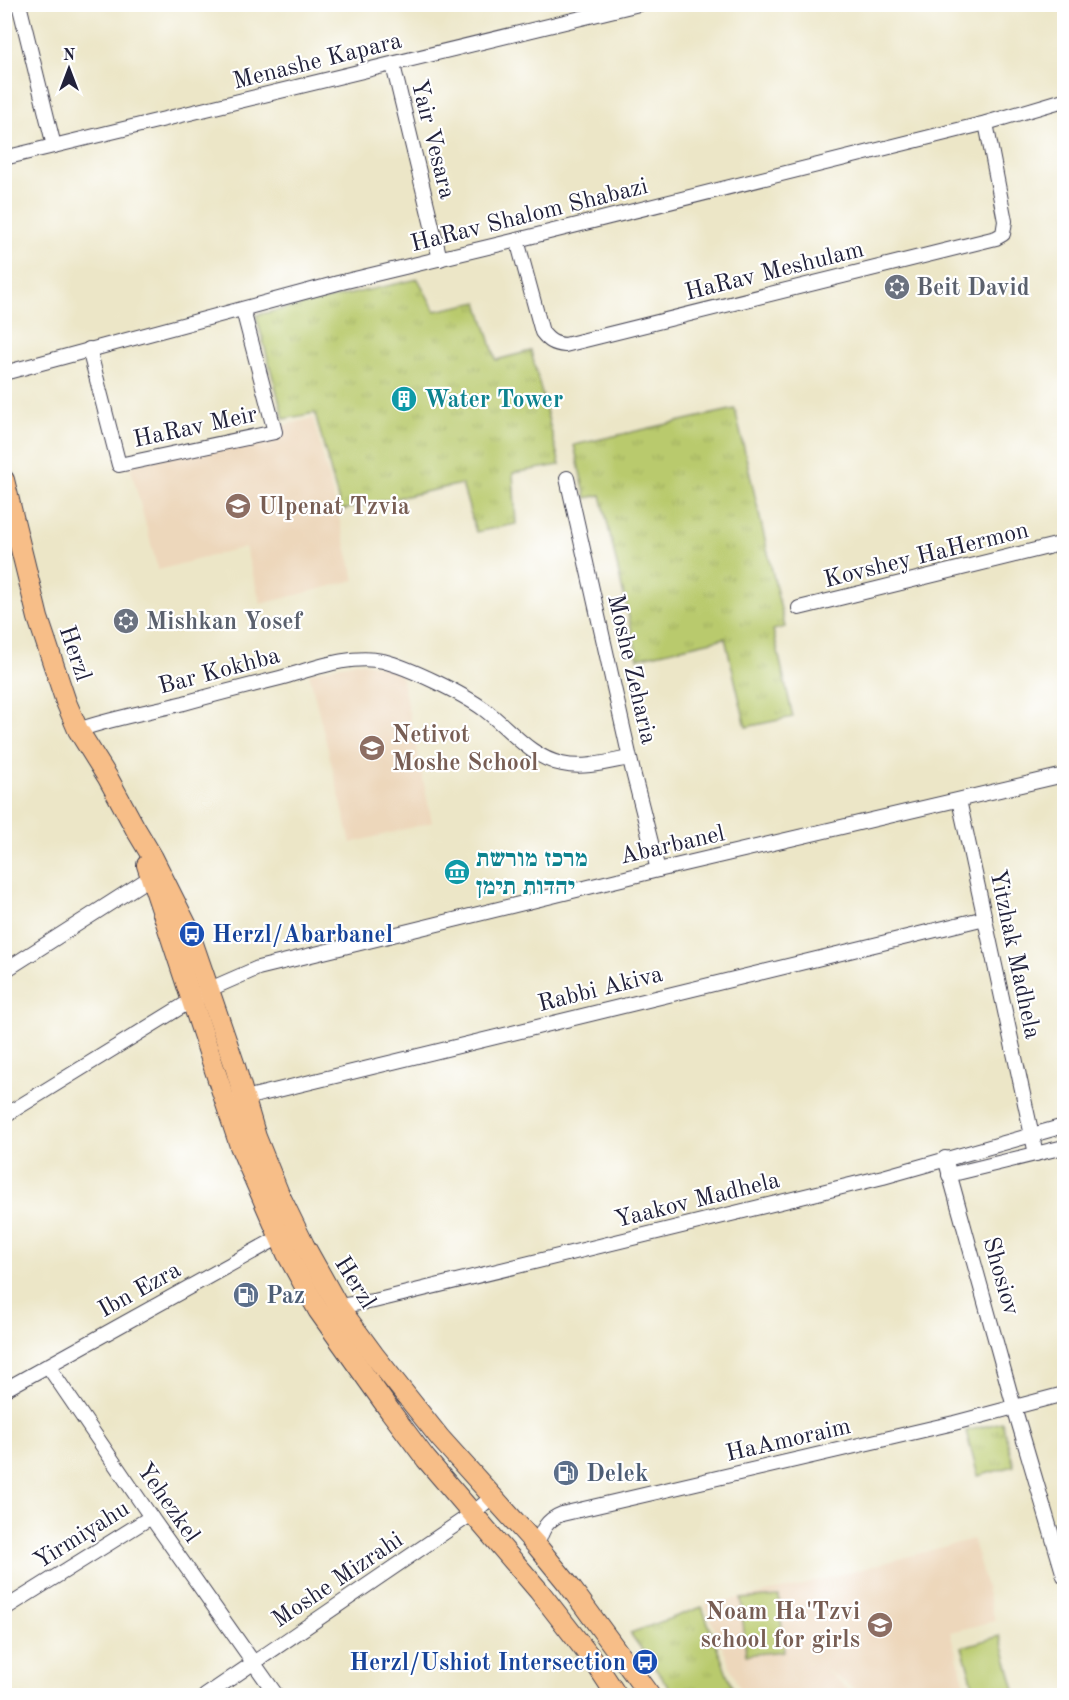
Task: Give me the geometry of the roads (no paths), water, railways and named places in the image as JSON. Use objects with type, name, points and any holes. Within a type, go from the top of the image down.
[{"type":"main road","name":"Herzl","points":[[4,480],[38,618],[66,702],[78,730],[108,778],[170,889],[187,926],[210,989],[235,1100],[240,1146],[287,1233],[318,1310],[426,1459],[539,1592],[598,1667],[616,1695]]},
{"type":"main road","name":"Herzl","points":[[135,828],[192,1000],[235,1100]]},
{"type":"main road","name":"Herzl","points":[[287,1233],[403,1392],[537,1546],[587,1608],[650,1695]]},
{"type":"street","points":[[19,4],[54,147]]},
{"type":"street","name":"Menashe Kapara","points":[[4,158],[639,4]]},
{"type":"street","name":"Yair Vesara","points":[[393,65],[440,259]]},
{"type":"street","name":"HaRav Shalom Shabazi","points":[[4,373],[338,283],[986,123],[1065,100]]},
{"type":"street","name":"HaRav Meshulam","points":[[517,240],[542,332],[548,340],[565,345],[974,243],[1003,234],[1005,221],[986,123]]},
{"type":"street","name":"HaRav Meir","points":[[89,349],[119,465],[275,432],[243,310]]},
{"type":"street","name":"Moshe Zeharia","points":[[567,478],[629,758],[657,870]]},
{"type":"street","name":"Kovshey HaHermon","points":[[799,608],[1065,543]]},
{"type":"street","name":"Bar Kokhba","points":[[78,730],[101,722],[336,663],[368,660],[393,664],[467,698],[487,711],[532,750],[550,761],[569,766],[583,766],[629,758]]},
{"type":"street","name":"Abarbanel","points":[[4,1116],[210,989],[258,968],[657,870],[1065,775]]},
{"type":"street","name":"Yitzhak Madhela","points":[[959,800],[1036,1154]]},
{"type":"street","points":[[4,971],[151,877]]},
{"type":"street","name":"Rabbi Akiva","points":[[235,1100],[986,918]]},
{"type":"street","name":"Yaakov Madhela","points":[[339,1306],[359,1305],[851,1185],[1065,1126]]},
{"type":"street","points":[[949,1176],[1065,1147]]},
{"type":"street","name":"Shosiov","points":[[945,1158],[1014,1407],[1065,1576]]},
{"type":"street","name":"Ibn Ezra","points":[[4,1390],[287,1233]]},
{"type":"street","name":"Yehezkel","points":[[48,1366],[277,1695]]},
{"type":"street","name":"HaAmoraim","points":[[537,1546],[547,1523],[553,1517],[562,1514],[815,1456],[1065,1394]]},
{"type":"street","name":"Moshe Mizrahi","points":[[205,1695],[473,1513],[492,1497]]},
{"type":"street","name":"Yirmiyahu","points":[[4,1609],[151,1517]]},
{"type":"place","name":"Beit David","points":[[897,287]]},
{"type":"place","name":"Water Tower","points":[[404,399]]},
{"type":"place","name":"Ulpenat Tzvia","points":[[238,506]]},
{"type":"place","name":"Mishkan Yosef","points":[[126,621]]},
{"type":"place","name":"Netivot Moshe School","points":[[372,748]]},
{"type":"place","name":"מרכז מורשת יהדות תימן","points":[[457,872]]},
{"type":"place","name":"Herzl/Abarbanel","points":[[192,934]]},
{"type":"place","name":"Paz","points":[[246,1295]]},
{"type":"place","name":"Delek","points":[[566,1473]]},
{"type":"place","name":"Noam Ha'Tzvi school for girls","points":[[880,1625]]},
{"type":"place","name":"Herzl/Ushiot Intersection","points":[[645,1662]]}]
